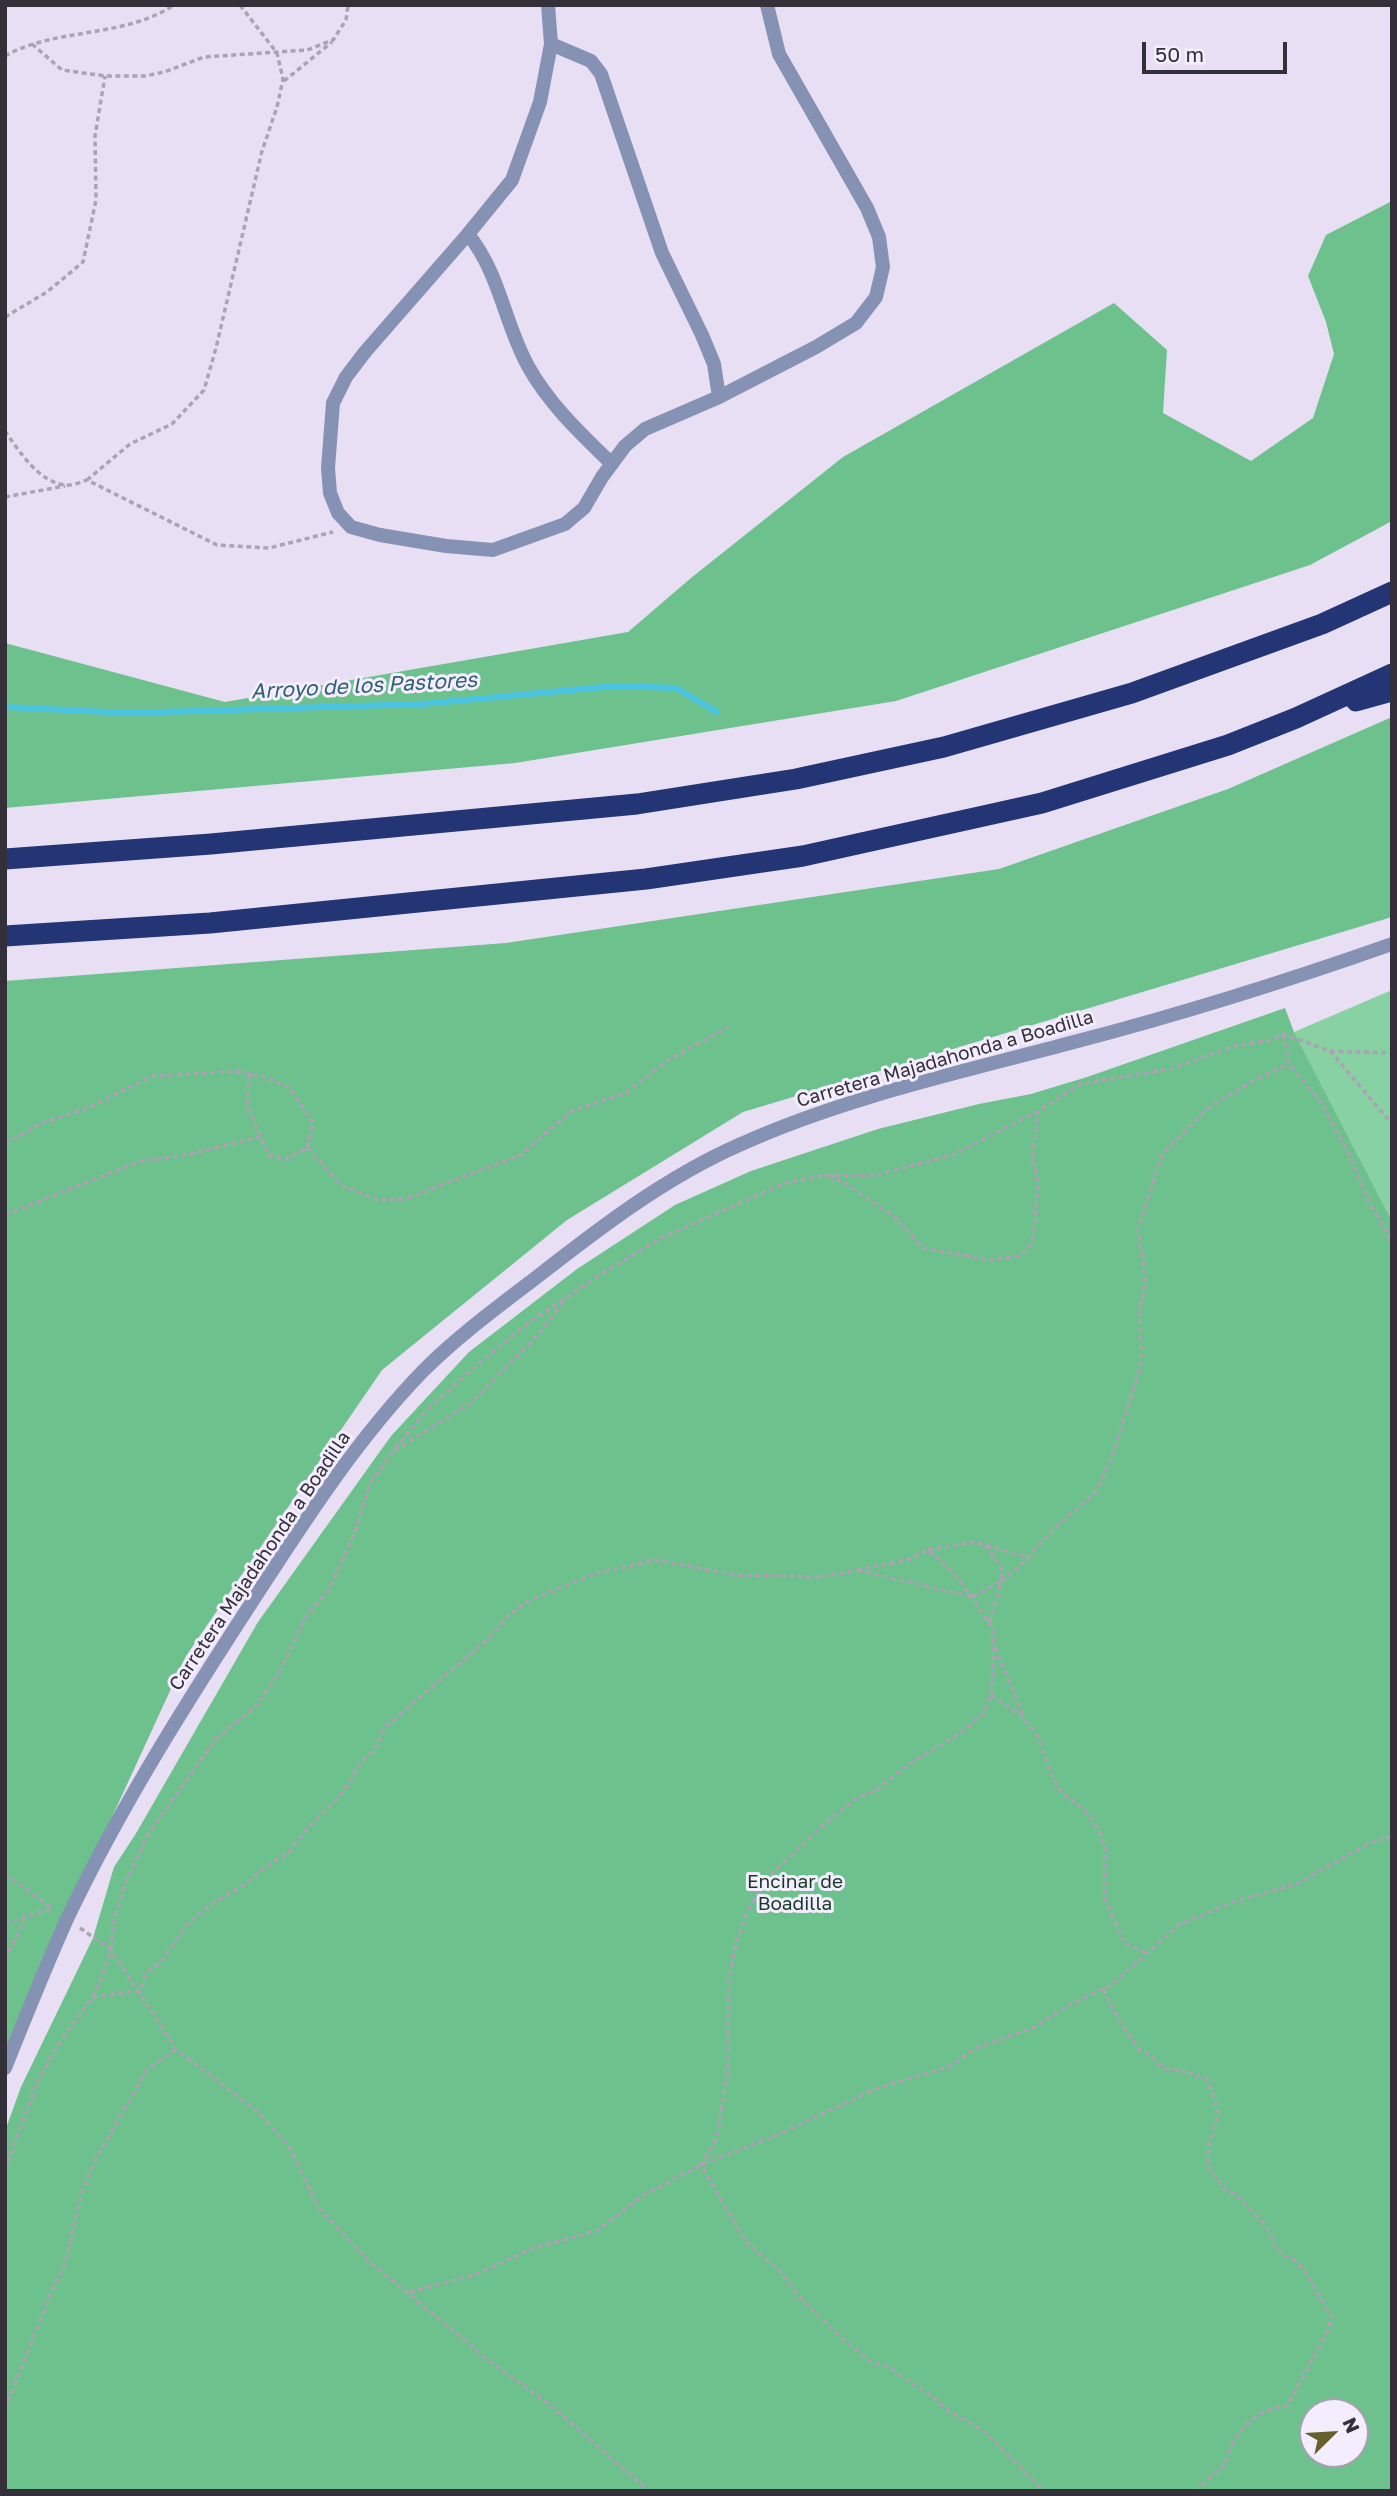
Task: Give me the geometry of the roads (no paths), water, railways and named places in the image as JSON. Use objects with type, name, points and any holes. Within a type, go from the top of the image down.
[{"type":"highway","points":[[5,859],[211,844],[637,804],[796,779],[944,747],[1132,693],[1322,624],[1392,592]]},
{"type":"highway","points":[[5,936],[210,923],[646,879],[803,856],[1042,803],[1228,745],[1296,718],[1392,674]]},
{"type":"highway","points":[[1296,718],[1392,691]]},
{"type":"street","points":[[548,5],[551,44],[540,102],[512,180],[365,352],[346,377],[333,403],[328,468],[330,493],[338,513],[351,527],[380,535],[446,546],[493,550],[565,524],[584,508],[625,446],[645,429],[719,397],[816,347],[856,323],[876,297],[883,268],[880,237],[867,208],[779,54],[767,5]]},
{"type":"street","points":[[551,44],[591,61],[601,74],[662,253],[714,364],[719,397]]},
{"type":"street","points":[[468,234],[483,253],[491,270],[529,368],[583,437],[612,464]]},
{"type":"street","name":"Carretera Majadahonda a Boadilla","points":[[5,2068],[68,1919],[111,1835],[163,1743],[277,1562],[357,1446],[425,1369],[501,1304],[589,1237],[664,1185],[734,1147],[790,1123],[899,1088],[1161,1019],[1271,986],[1392,944]]},
{"type":"waterway","name":"Arroyo de los Pastores","points":[[5,707],[128,713],[423,704],[614,686],[676,688],[717,712]]},
{"type":"park label","name":"Encinar de Boadilla","points":[[795,1893]]}]
